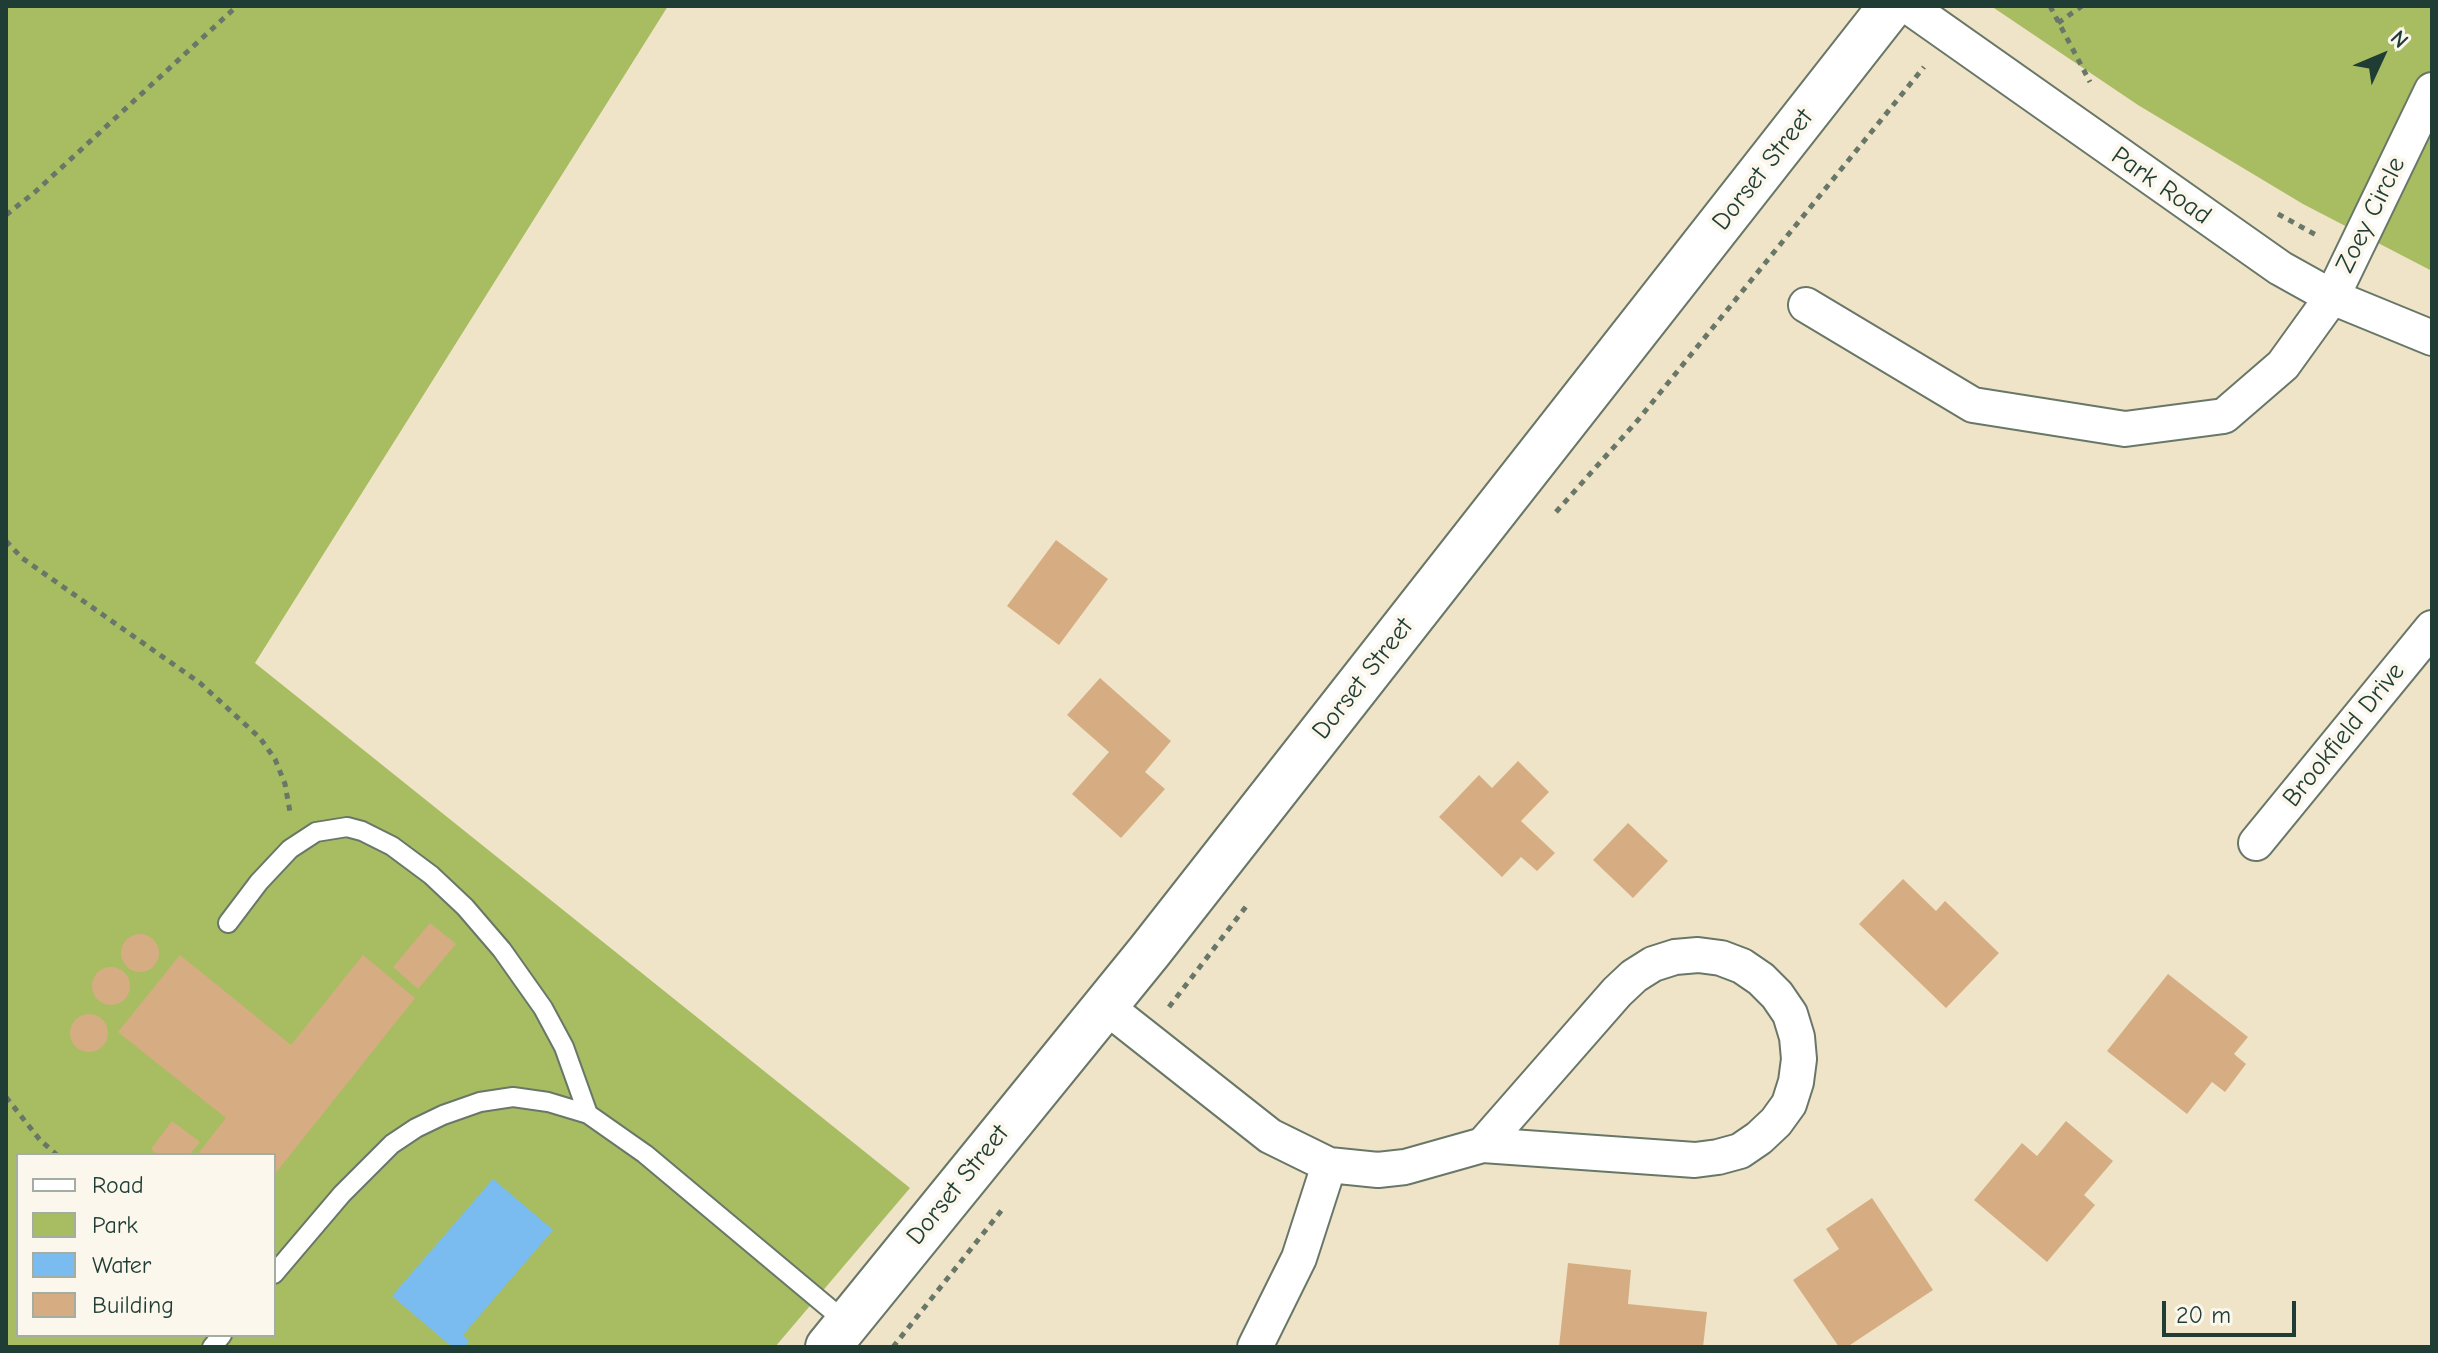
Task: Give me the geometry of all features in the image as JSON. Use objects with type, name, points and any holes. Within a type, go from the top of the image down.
[{"type":"street","name":"Dorset Street","points":[[837,1335],[1149,952],[1891,6]]},
{"type":"street","name":"Park Road","points":[[1908,6],[2280,268],[2332,297],[2432,338]]},
{"type":"street","name":"Zoey Circle","points":[[1806,305],[1973,405],[2125,429],[2224,416],[2283,365],[2332,297],[2432,90]]},
{"type":"street","name":"Brookfield Drive","points":[[2256,843],[2432,628]]},
{"type":"street","points":[[1104,1005],[1270,1136],[1329,1165],[1378,1170],[1405,1167],[1483,1145],[1695,1160],[1740,1151],[1776,1122],[1789,1104],[1799,1059],[1790,1014],[1761,979],[1742,966],[1721,958],[1698,955],[1675,957],[1653,964],[1617,992],[1483,1145]]},
{"type":"street","points":[[1255,1347],[1299,1258],[1329,1165]]},
{"type":"lane","points":[[228,923],[290,849],[316,832],[347,827],[392,846],[431,875],[465,907],[502,950],[543,1008],[564,1047],[588,1114]]},
{"type":"lane","points":[[276,1272],[342,1194],[392,1144],[416,1128],[480,1102],[513,1097],[548,1102],[588,1114],[645,1154],[837,1335]]},
{"type":"path","points":[[6,215],[35,192],[237,6]]},
{"type":"path","points":[[2050,6],[2090,84]]},
{"type":"path","points":[[2058,23],[2082,6]]},
{"type":"path","points":[[1549,521],[1638,420],[1949,35]]},
{"type":"path","points":[[2275,213],[2329,242]]},
{"type":"path","points":[[6,541],[22,558],[200,683],[260,738],[275,759],[285,784],[292,820],[290,849]]},
{"type":"path","points":[[1142,1035],[1177,998],[1254,897]]},
{"type":"path","points":[[6,1097],[40,1140],[55,1153]]},
{"type":"path","points":[[893,1347],[1012,1197]]},
{"type":"green space","points":[[6,6],[668,6],[255,663],[910,1188],[775,1347],[6,1347]]},
{"type":"green space","points":[[1991,6],[2432,6],[2432,271],[2303,204],[2138,105]]},
{"type":"water","points":[[493,1179],[553,1230],[463,1335],[469,1341],[465,1347],[452,1347],[392,1296]]},
{"type":"building","points":[[1056,540],[1108,579],[1059,645],[1007,606]]},
{"type":"building","points":[[1100,678],[1171,741],[1145,772],[1165,789],[1121,838],[1072,794],[1109,752],[1067,715]]},
{"type":"building","points":[[1518,761],[1549,792],[1521,821],[1555,853],[1537,871],[1521,857],[1502,877],[1439,817],[1479,775],[1492,788]]},
{"type":"building","points":[[1628,823],[1668,861],[1633,898],[1593,860]]},
{"type":"building","points":[[1903,879],[1936,911],[1945,901],[1999,953],[1946,1008],[1859,924]]},
{"type":"building","points":[[430,923],[456,944],[418,989],[393,967]]},
{"type":"building","points":[[140,934],[154,939],[159,953],[154,967],[140,972],[126,967],[121,953],[126,939]]},
{"type":"building","points":[[180,955],[291,1045],[363,955],[415,998],[276,1172],[276,1153],[199,1153],[226,1118],[118,1032]]},
{"type":"building","points":[[111,967],[125,972],[130,986],[125,1000],[111,1005],[97,1000],[92,986],[97,972]]},
{"type":"building","points":[[2168,974],[2248,1037],[2234,1054],[2246,1064],[2225,1092],[2212,1082],[2187,1114],[2107,1051]]},
{"type":"building","points":[[89,1014],[102,1020],[108,1033],[102,1046],[89,1052],[76,1046],[70,1033],[76,1020]]},
{"type":"building","points":[[172,1121],[200,1142],[191,1153],[156,1153],[151,1149]]},
{"type":"building","points":[[2066,1121],[2113,1161],[2084,1195],[2095,1205],[2047,1262],[1974,1200],[2022,1143],[2037,1156]]},
{"type":"building","points":[[1872,1198],[1933,1290],[1847,1347],[1839,1347],[1793,1280],[1839,1249],[1826,1229]]},
{"type":"building","points":[[1568,1263],[1631,1270],[1628,1304],[1707,1312],[1703,1347],[1559,1347]]}]
